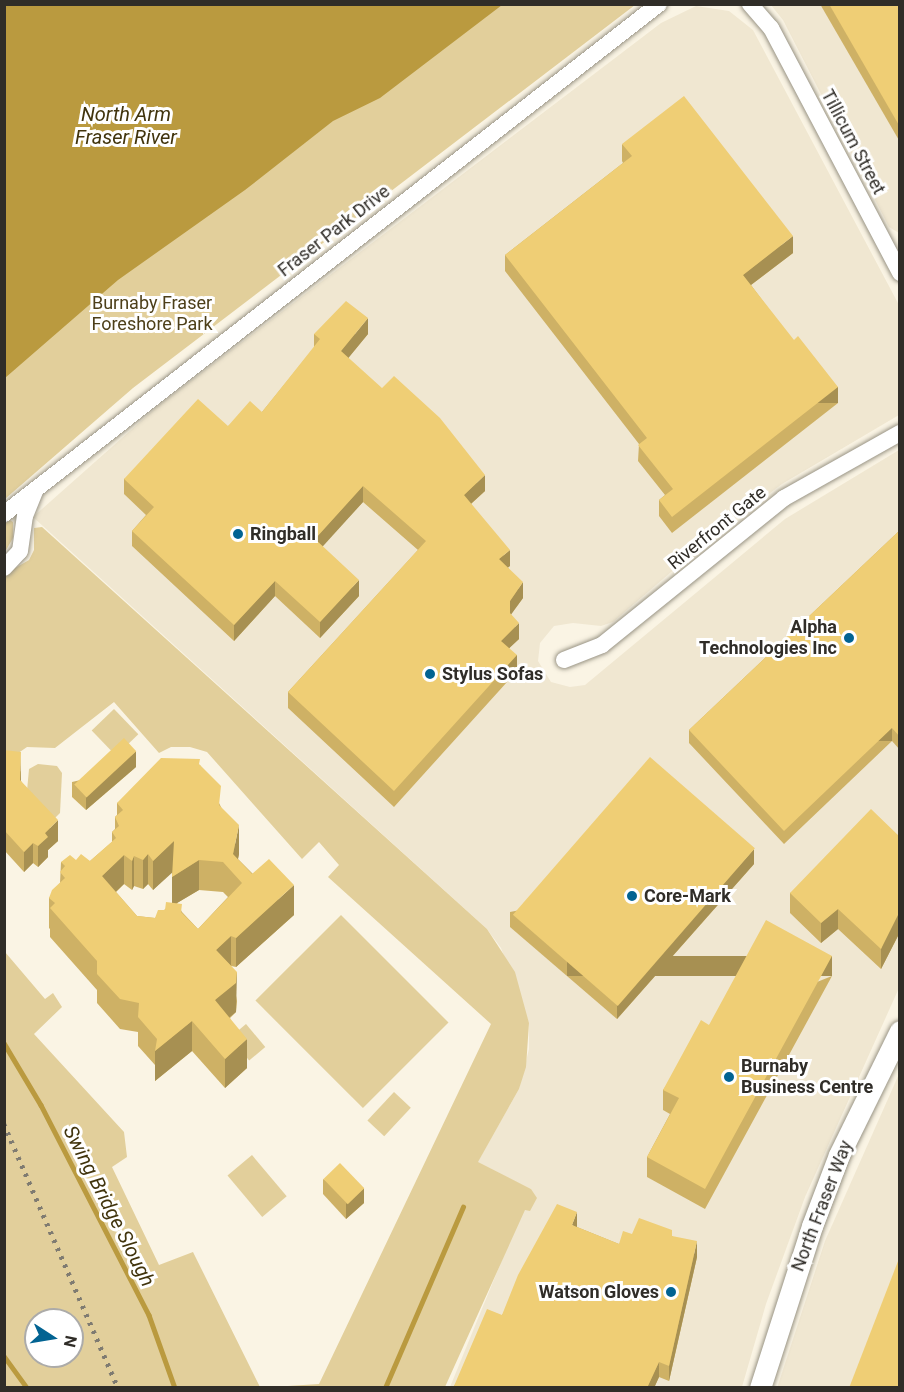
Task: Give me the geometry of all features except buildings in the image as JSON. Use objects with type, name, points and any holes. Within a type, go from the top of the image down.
[{"type":"street","name":"Fraser Park Drive","points":[[4,514],[197,361],[659,4]]},
{"type":"street","name":"Tillicum Street","points":[[750,4],[771,28],[894,251],[900,273]]},
{"type":"street","name":"Riverfront Gate","points":[[564,660],[602,645],[784,498],[900,433]]},
{"type":"street","points":[[4,568],[20,551],[25,516],[35,491]]},
{"type":"street","name":"North Fraser Way","points":[[760,1388],[805,1247],[839,1155],[900,1030]]},
{"type":"shaded area","points":[[771,5],[899,5],[899,233],[889,227],[783,20]]},
{"type":"shaded area","points":[[696,6],[729,11],[753,30],[899,305],[899,415],[782,484],[713,536],[613,622],[601,626],[573,623],[554,626],[540,643],[538,661],[551,682],[570,687],[585,685],[785,519],[899,450],[899,988],[805,1197],[766,1304],[742,1387],[450,1387],[531,1189],[477,1163],[519,1089],[529,1049],[529,1023],[501,948],[487,929],[33,517],[158,406],[661,23]]},
{"type":"shaded area","points":[[899,1074],[899,1387],[777,1388],[825,1241]]},
{"type":"green space","name":"Burnaby Fraser Foreshore Park","points":[[451,5],[635,5],[133,388],[5,499],[4,327]]},
{"type":"green space","points":[[10,520],[13,522],[13,538],[5,552],[4,524]]},
{"type":"green space","points":[[42,527],[487,929],[515,972],[529,1023],[526,1067],[519,1089],[478,1162],[531,1189],[537,1198],[530,1211],[525,1210],[445,1387],[272,1387],[319,1384],[491,1024],[328,877],[339,865],[319,842],[302,859],[207,752],[190,747],[171,747],[159,753],[114,702],[55,748],[27,747],[14,756],[5,770],[5,574],[29,560],[34,550],[34,528]]},
{"type":"green space","points":[[114,709],[138,734],[116,756],[92,731]]},
{"type":"green space","points":[[38,764],[57,766],[62,773],[60,813],[54,819],[26,802],[29,769]]},
{"type":"green space","points":[[341,915],[448,1022],[363,1108],[255,1001]]},
{"type":"green space","points":[[5,952],[45,999],[53,993],[62,1007],[34,1034],[124,1132],[127,1157],[112,1167],[159,1265],[193,1252],[260,1387],[5,1387]]},
{"type":"green space","points":[[246,1024],[265,1047],[249,1060],[230,1037]]},
{"type":"green space","points":[[394,1092],[411,1108],[384,1136],[367,1121]]},
{"type":"green space","points":[[252,1155],[287,1196],[262,1217],[227,1176]]},
{"type":"water","name":"North Arm Fraser River","points":[[5,4],[502,5],[380,98],[333,121],[245,190],[118,280],[5,378]]},
{"type":"waterway","name":"Swing Bridge Slough","points":[[4,1043],[41,1105],[149,1315],[175,1388]]},
{"type":"waterway","points":[[385,1388],[463,1207]]},
{"type":"waterway","points":[[4,1356],[27,1388]]},
{"type":"railway","points":[[4,1124],[118,1388]]},
{"type":"place","name":"Ringball","points":[[238,534]]},
{"type":"place","name":"Alpha Technologies Inc","points":[[849,638]]},
{"type":"place","name":"Stylus Sofas","points":[[430,674]]},
{"type":"place","name":"Core-Mark","points":[[632,896]]},
{"type":"place","name":"Burnaby Business Centre","points":[[729,1077]]},
{"type":"place","name":"Watson Gloves","points":[[671,1292]]}]
